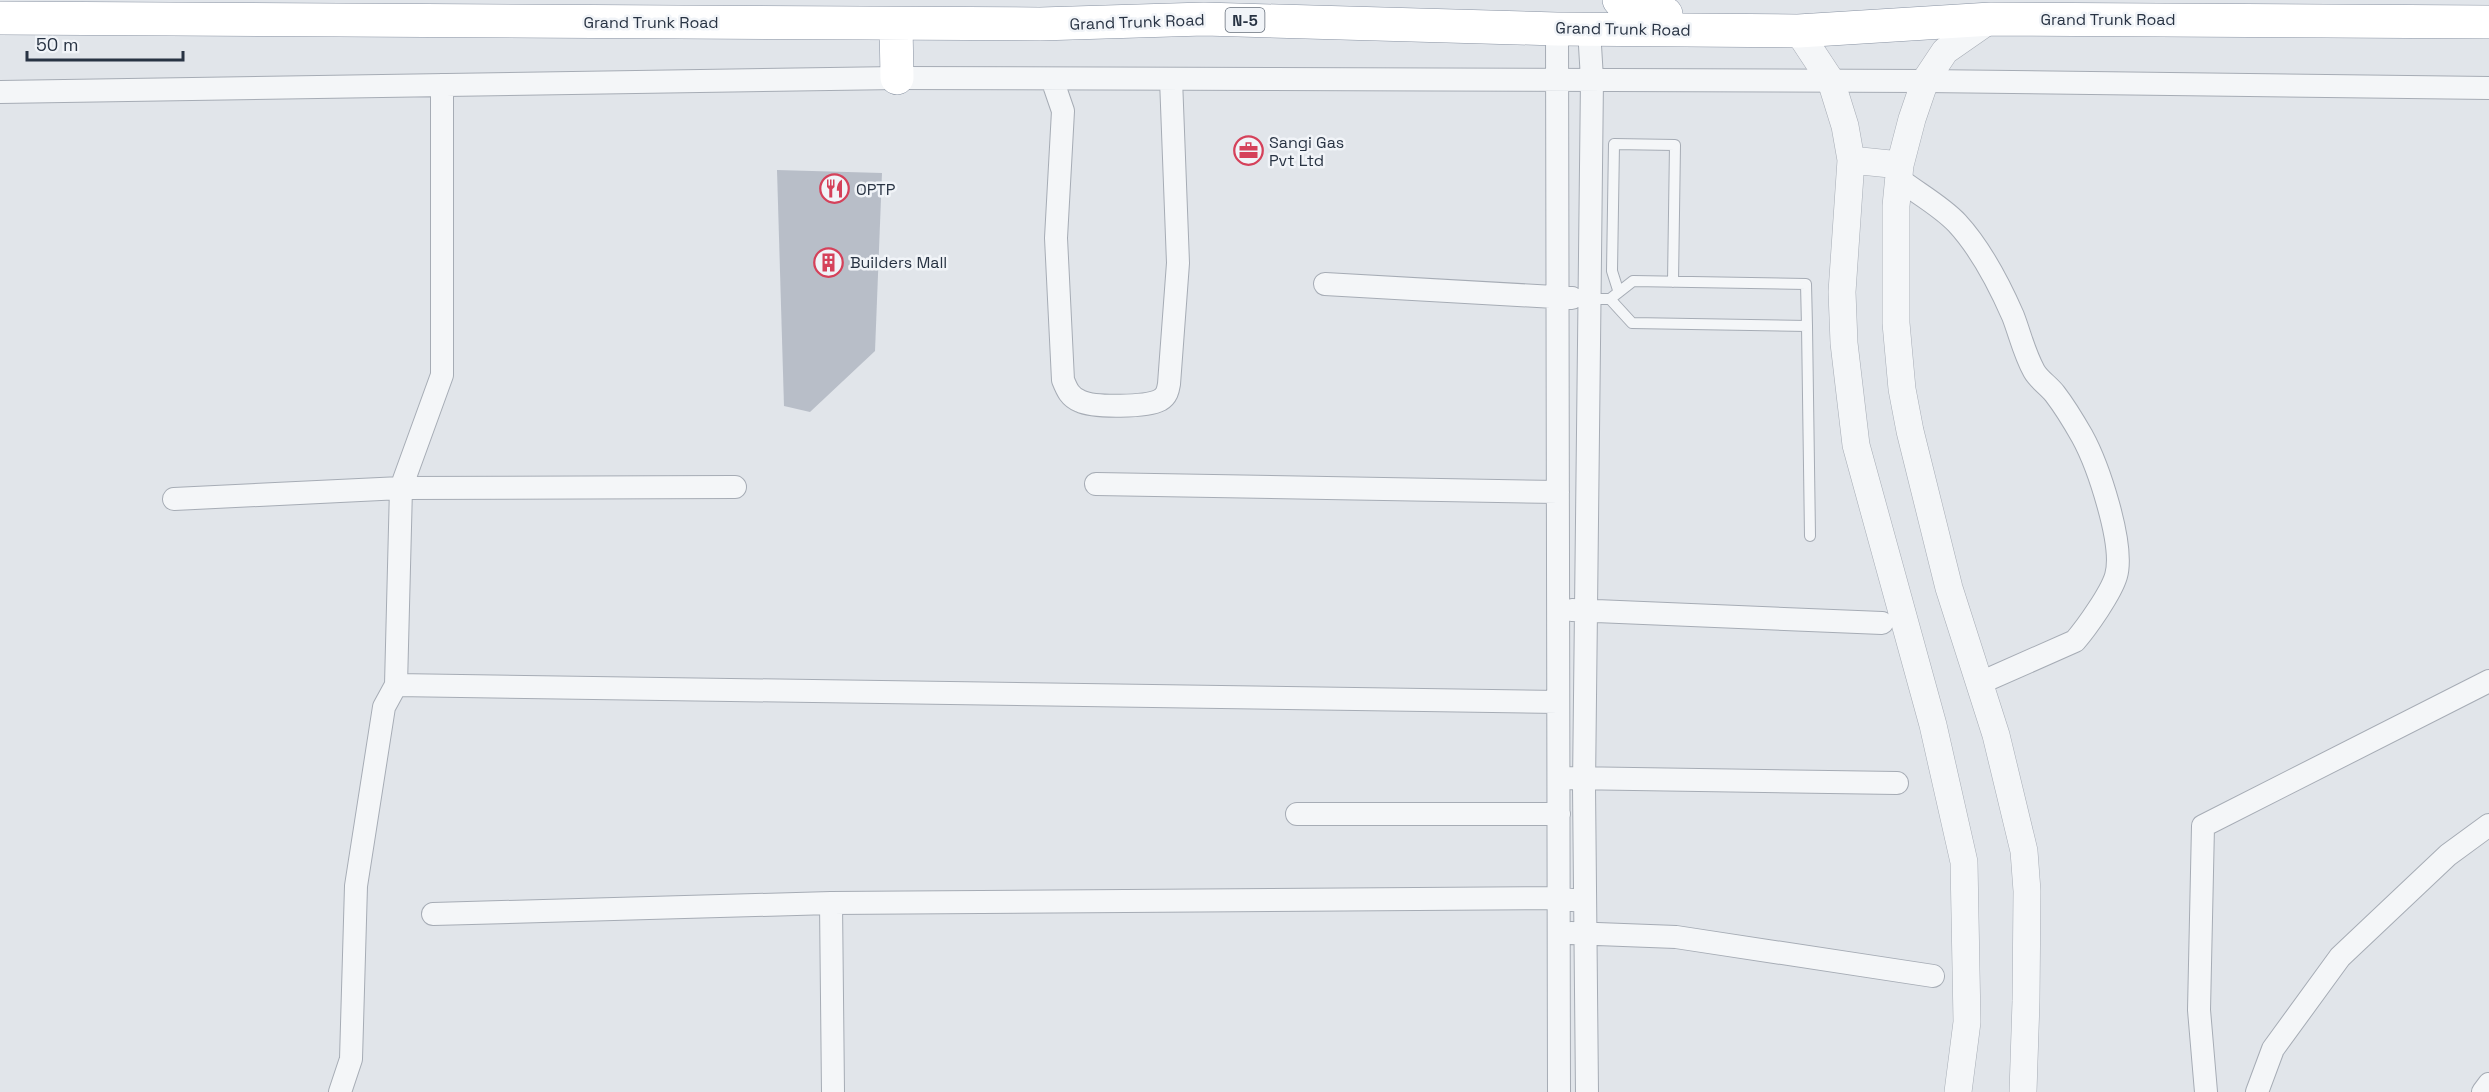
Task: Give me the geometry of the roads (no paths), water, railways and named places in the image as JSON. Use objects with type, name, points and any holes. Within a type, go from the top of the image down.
[{"type":"highway","points":[[1204,19],[1290,6],[1479,13],[1510,12],[1523,6],[1525,0]]},
{"type":"highway","points":[[1619,0],[1631,12],[1642,14],[1840,14],[1925,21]]},
{"type":"highway","name":"Grand Trunk Road","points":[[0,18],[896,24],[1051,24],[1204,19],[1557,29],[1798,31],[1925,21],[1991,19],[2489,22]]},
{"type":"highway","points":[[896,24],[897,78]]},
{"type":"street","points":[[1991,19],[1945,51],[1925,81],[1899,172],[1896,275],[1902,389],[1949,588],[1996,735],[2024,851],[2027,891],[2022,1092]]},
{"type":"street","points":[[1557,29],[1559,1092]]},
{"type":"street","points":[[1587,1092],[1584,780],[1586,611],[1605,296],[1589,29]]},
{"type":"street","points":[[1798,31],[1831,81],[1840,104],[1851,160],[1842,292],[1844,343],[1856,445],[1933,725],[1964,862],[1967,1022],[1958,1092]]},
{"type":"street","points":[[0,92],[897,78],[1925,81],[2489,88]]},
{"type":"street","points":[[1052,79],[1063,111],[1056,238],[1063,380],[1068,393],[1082,403],[1119,405],[1144,404],[1162,399],[1167,393],[1169,384],[1178,263],[1171,79]]},
{"type":"street","points":[[340,1092],[351,1059],[356,886],[384,707],[396,685],[401,488],[442,375],[442,85]]},
{"type":"street","points":[[1851,160],[1899,172],[1956,222],[1974,245],[1998,285],[2014,319],[2024,353],[2037,376],[2054,393],[2082,437],[2095,466],[2113,523],[2117,573],[2111,588],[2086,629],[2075,641],[1980,683]]},
{"type":"street","points":[[1324,284],[1557,297],[1605,296]]},
{"type":"street","points":[[1096,484],[1558,492]]},
{"type":"street","points":[[174,499],[401,488],[735,487]]},
{"type":"street","points":[[1558,610],[1882,623]]},
{"type":"street","points":[[2206,1092],[2199,1010],[2203,826],[2489,681]]},
{"type":"street","points":[[396,685],[1558,702]]},
{"type":"street","points":[[1559,777],[1584,780],[1897,783]]},
{"type":"street","points":[[1297,814],[1559,814]]},
{"type":"street","points":[[2257,1092],[2273,1049],[2340,957],[2448,855],[2489,825]]},
{"type":"street","points":[[433,914],[831,903],[1560,899],[1585,901]]},
{"type":"street","points":[[831,903],[833,1092]]},
{"type":"street","points":[[1560,932],[1586,935],[1676,937],[1933,976]]},
{"type":"street","points":[[2483,1092],[2489,1083]]},
{"type":"lane","points":[[1605,296],[1612,271],[1614,144],[1676,145],[1673,282]]},
{"type":"lane","points":[[1605,296],[1633,281],[1806,284],[1810,536]]},
{"type":"lane","points":[[1605,296],[1632,323],[1807,326]]},
{"type":"place","name":"Sangi Gas Pvt Ltd","points":[[1248,151]]},
{"type":"place","name":"OPTP","points":[[835,189]]},
{"type":"place","name":"Builders Mall","points":[[829,262]]}]
